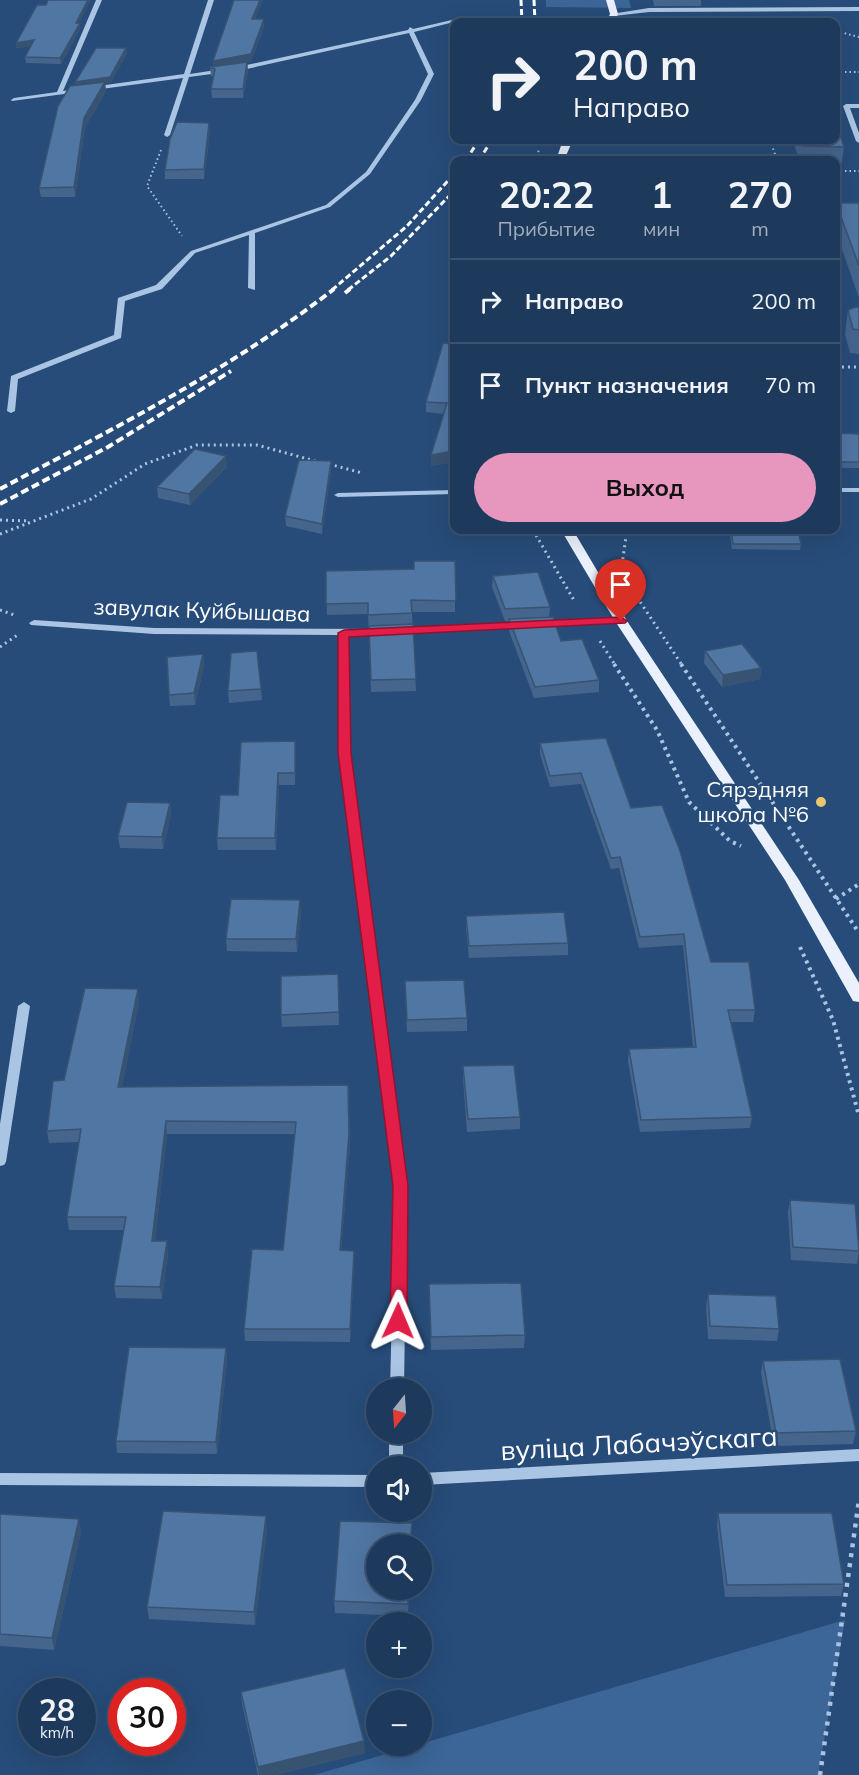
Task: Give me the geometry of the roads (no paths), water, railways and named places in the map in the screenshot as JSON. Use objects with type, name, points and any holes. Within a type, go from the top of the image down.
[{"type":"main road","points":[[610,0],[611,18]]},
{"type":"main road","points":[[569,534],[621,621],[792,880],[859,997]]},
{"type":"street","points":[[59,94],[99,0]]},
{"type":"street","points":[[167,135],[211,0]]},
{"type":"street","points":[[850,0],[852,9]]},
{"type":"street","points":[[615,18],[649,10],[859,9]]},
{"type":"street","points":[[14,100],[242,68],[410,29],[450,22]]},
{"type":"street","points":[[11,411],[14,378],[118,336],[121,300],[159,287],[193,252],[328,206],[368,173],[418,100],[431,74],[410,29]]},
{"type":"street","points":[[859,106],[846,106],[859,141]]},
{"type":"street","points":[[252,232],[252,288]]},
{"type":"street","points":[[840,490],[859,490]]},
{"type":"street","points":[[339,495],[450,492]]},
{"type":"street","name":"завулак Куйбышава","points":[[34,623],[154,631],[344,633],[621,621]]},
{"type":"street","points":[[344,633],[345,753],[400,1186],[397,1378]]},
{"type":"street","points":[[0,1162],[24,1006]]},
{"type":"street","name":"вуліца Лабачэўскага","points":[[432,1478],[859,1455]]},
{"type":"street","points":[[0,1479],[366,1480]]},
{"type":"railway","points":[[521,0],[522,18]]},
{"type":"railway","points":[[534,0],[535,18]]},
{"type":"railway","points":[[469,156],[476,144]]},
{"type":"railway","points":[[482,156],[489,144]]},
{"type":"railway","points":[[332,290],[407,226],[450,178]]},
{"type":"railway","points":[[348,290],[391,256],[450,195]]},
{"type":"railway","points":[[0,489],[172,396],[255,345],[334,289]]},
{"type":"railway","points":[[345,293],[350,289]]},
{"type":"railway","points":[[0,504],[108,447],[231,371]]},
{"type":"place","name":"Сярэдняя школа №6","points":[[821,802]]}]
